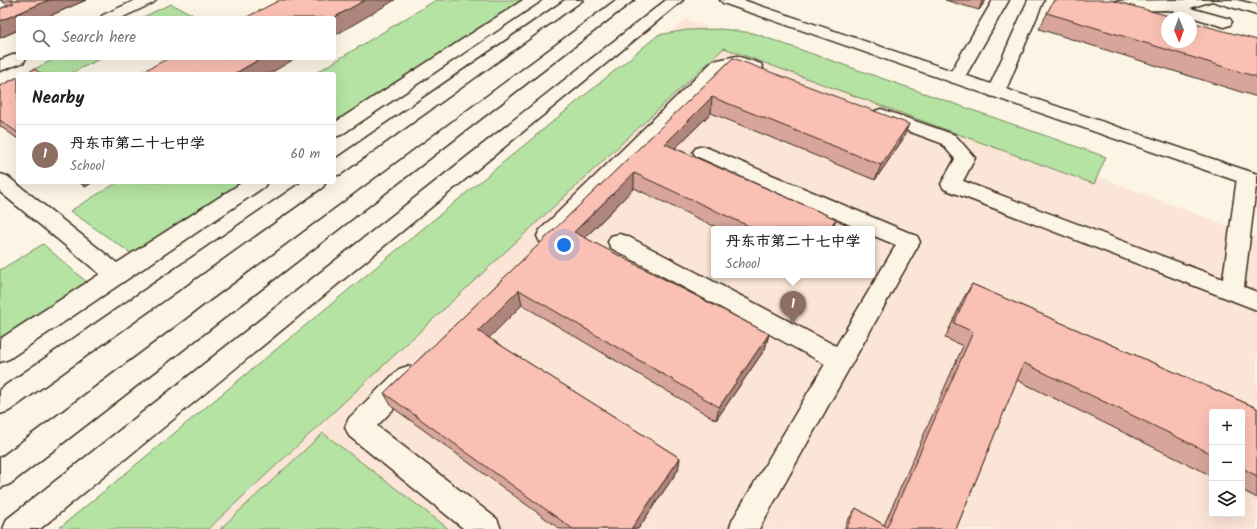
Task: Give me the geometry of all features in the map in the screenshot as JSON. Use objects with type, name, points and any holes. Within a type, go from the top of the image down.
[{"type":"street","points":[[112,16],[148,0]]},
{"type":"street","points":[[336,131],[533,0]]},
{"type":"street","points":[[336,168],[575,0]]},
{"type":"street","points":[[0,475],[626,0]]},
{"type":"street","points":[[16,529],[675,0]]},
{"type":"street","points":[[728,0],[1252,180],[1232,292]]},
{"type":"street","points":[[956,78],[1001,0]]},
{"type":"street","points":[[996,92],[1036,0]]},
{"type":"street","points":[[1172,12],[1206,0]]},
{"type":"street","points":[[1219,0],[1257,10]]},
{"type":"street","points":[[1109,4],[1162,12]]},
{"type":"street","points":[[1197,21],[1226,29],[1197,27]]},
{"type":"street","points":[[0,66],[16,59]]},
{"type":"street","points":[[536,249],[720,64],[737,61],[773,75]]},
{"type":"street","points":[[861,107],[948,139],[965,158],[952,184],[1257,301]]},
{"type":"street","points":[[703,152],[872,226]]},
{"type":"street","points":[[0,181],[117,275]]},
{"type":"street","points":[[0,352],[255,184]]},
{"type":"street","points":[[0,403],[313,184]]},
{"type":"street","points":[[743,529],[909,242],[875,227]]},
{"type":"street","points":[[619,242],[840,360]]},
{"type":"street","points":[[419,366],[358,427],[487,529]]},
{"type":"shaded area","points":[[686,19],[1257,237],[1257,529],[88,529]]},
{"type":"green space","points":[[436,0],[524,0],[336,122],[336,72],[317,72]]},
{"type":"green space","points":[[171,4],[192,14],[188,16],[145,16]]},
{"type":"green space","points":[[721,29],[753,33],[1106,157],[1094,184],[724,48],[208,529],[58,529],[658,35],[687,30]]},
{"type":"green space","points":[[53,60],[98,60],[73,72],[28,72]]},
{"type":"green space","points":[[115,184],[240,184],[132,254],[70,211]]},
{"type":"green space","points":[[43,244],[90,285],[0,343],[0,270]]},
{"type":"green space","points":[[323,433],[449,529],[220,529]]},
{"type":"building","points":[[10,0],[49,0],[0,21],[0,9],[14,3]]},
{"type":"building","points":[[280,0],[365,0],[336,16],[249,16]]},
{"type":"building","points":[[1054,0],[1111,0],[1161,14],[1161,48],[1047,13]]},
{"type":"building","points":[[1197,24],[1257,40],[1257,77],[1162,48],[1197,48]]},
{"type":"building","points":[[733,58],[909,124],[881,165],[712,97],[665,144],[836,219],[831,226],[749,226],[634,173],[574,232],[769,334],[719,407],[519,290],[478,331],[680,458],[631,529],[573,529],[384,393]]},
{"type":"building","points":[[165,60],[258,60],[238,72],[142,72]]},
{"type":"building","points":[[34,69],[39,72],[29,72]]},
{"type":"building","points":[[16,78],[16,132],[0,120],[0,86]]},
{"type":"building","points":[[972,284],[1257,408],[1257,476],[1245,470],[1245,409],[1209,409],[1209,453],[1024,363],[956,529],[846,529],[856,508],[887,527],[973,332],[954,323]]},
{"type":"place","name":"丹东市第二十七中学","points":[[793,324]]}]
